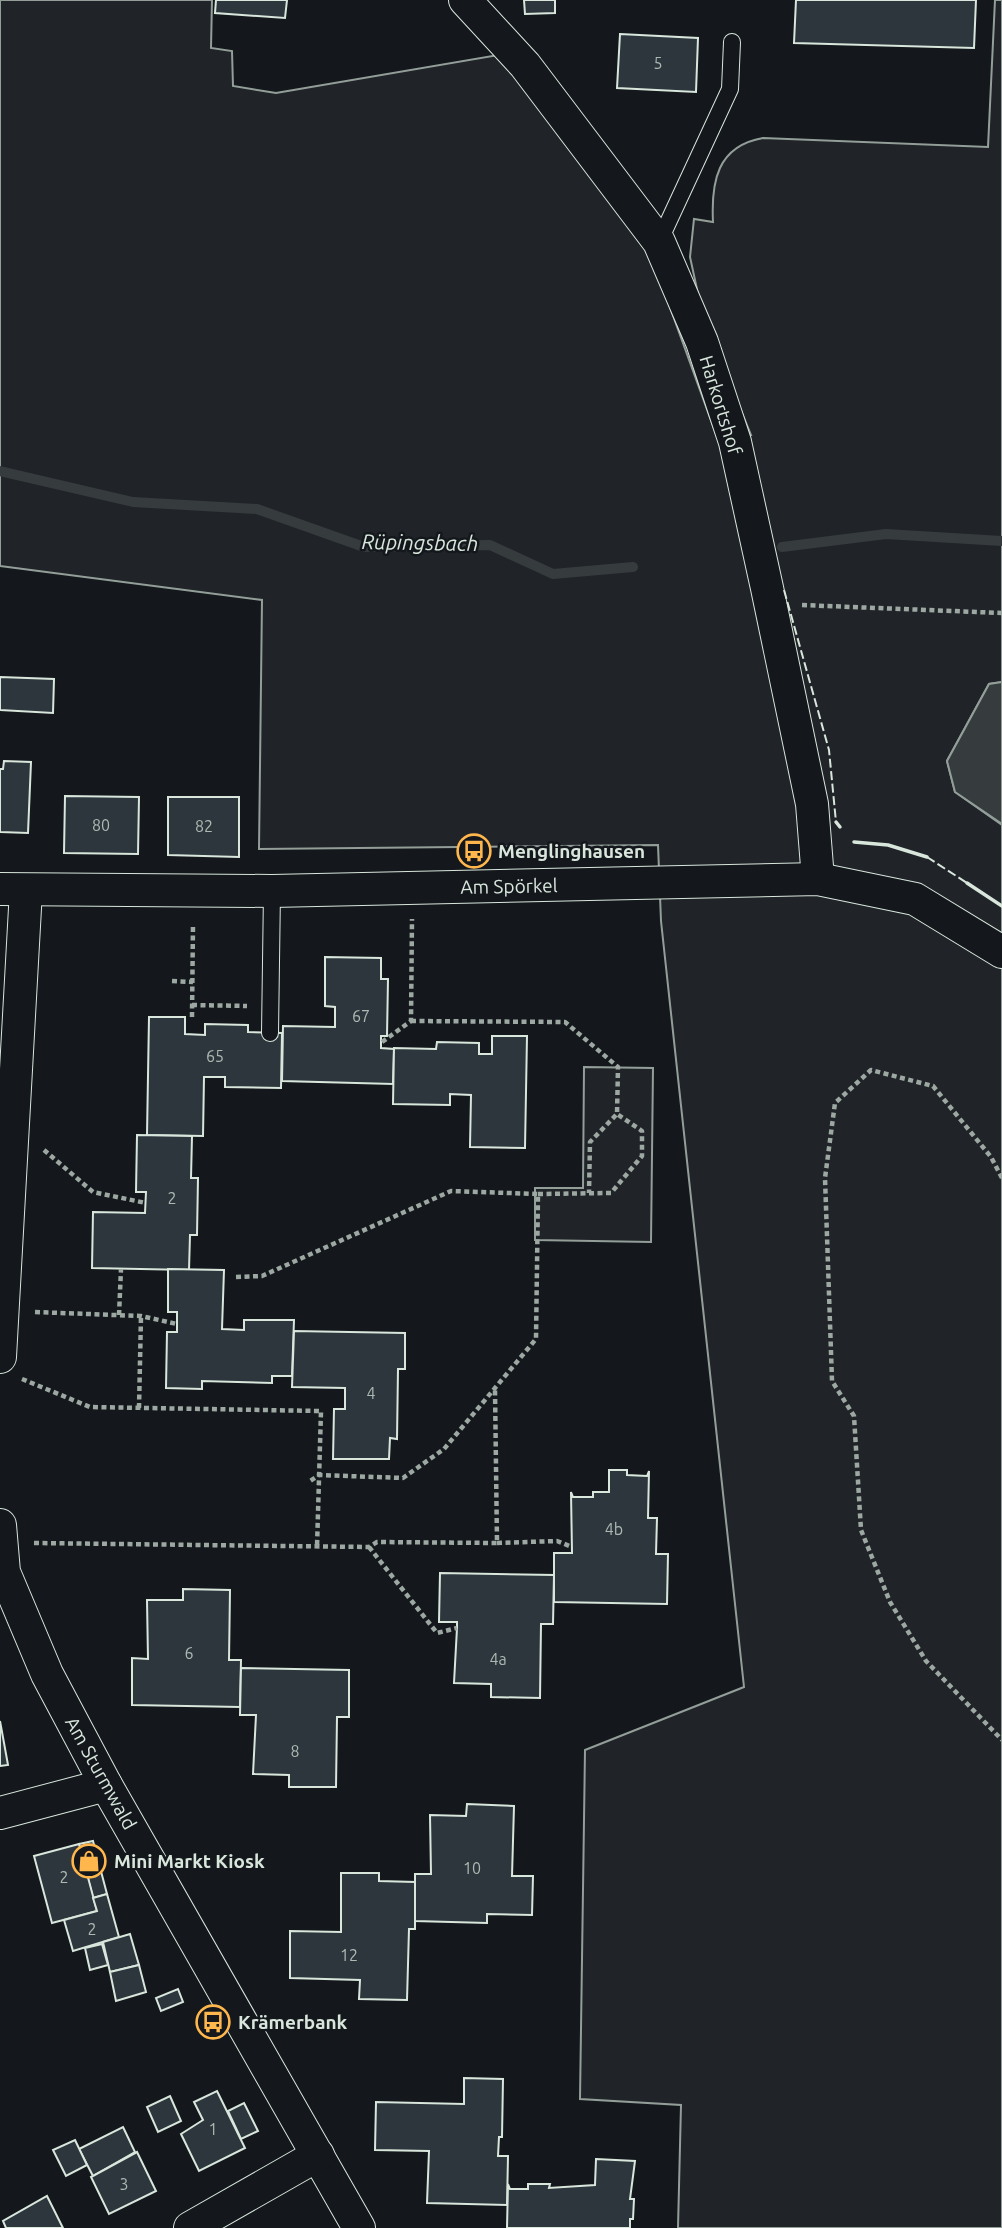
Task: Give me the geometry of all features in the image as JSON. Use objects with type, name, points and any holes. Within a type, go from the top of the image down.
[{"type":"street","name":"Harkortshof","points":[[465,0],[525,65],[659,242],[702,342],[734,442],[770,603],[812,804],[818,879]]},
{"type":"street","name":"Am Spörkel","points":[[13,890],[272,891],[818,879],[915,899],[1002,952]]},
{"type":"street","points":[[6,1366],[2,1310],[12,1122],[13,890]]},
{"type":"street","name":"Am Sturmwald","points":[[0,1525],[4,1572],[47,1674],[106,1785],[359,2228]]},
{"type":"street","points":[[0,1813],[106,1785]]},
{"type":"street","points":[[190,2228],[318,2155]]},
{"type":"lane","points":[[659,242],[730,89],[733,42]]},
{"type":"lane","points":[[270,1033],[272,891]]},
{"type":"path","points":[[770,603],[1002,613]]},
{"type":"path","points":[[411,1021],[412,889]]},
{"type":"path","points":[[192,1017],[194,890]]},
{"type":"path","points":[[172,981],[193,982]]},
{"type":"path","points":[[192,1005],[271,1006]]},
{"type":"path","points":[[382,1042],[411,1021],[565,1022],[618,1067],[617,1114],[590,1142],[589,1193]]},
{"type":"path","points":[[1002,1178],[991,1157],[933,1086],[871,1070],[835,1103],[825,1178],[832,1381],[854,1416],[862,1530],[890,1602],[926,1661],[1002,1740]]},
{"type":"path","points":[[236,1277],[262,1276],[451,1191],[611,1193],[642,1156],[642,1131],[617,1114]]},
{"type":"path","points":[[12,1122],[93,1192],[146,1203]]},
{"type":"path","points":[[310,1481],[319,1475],[403,1478],[443,1449],[536,1339],[538,1194]]},
{"type":"path","points":[[119,1315],[121,1269]]},
{"type":"path","points":[[2,1310],[142,1316],[177,1324]]},
{"type":"path","points":[[139,1408],[142,1316]]},
{"type":"path","points":[[6,1366],[90,1407],[321,1411],[317,1547]]},
{"type":"path","points":[[495,1389],[497,1543]]},
{"type":"path","points":[[1,1543],[369,1547],[377,1542],[557,1541],[572,1547]]},
{"type":"path","points":[[369,1547],[437,1633],[457,1628]]},
{"type":"shaded area","points":[[0,0],[212,0],[211,48],[232,51],[233,86],[276,93],[504,54],[646,241],[717,437],[751,435],[703,317],[690,257],[694,219],[713,222],[716,180],[726,158],[748,142],[763,138],[988,147],[995,0],[1002,0],[1002,682],[989,684],[947,761],[955,792],[1002,825],[1002,2228],[678,2228],[681,2105],[580,2099],[585,1750],[744,1687],[661,921],[658,845],[259,849],[262,600],[0,566]]},
{"type":"shaded area","points":[[1002,682],[1002,824],[955,792],[947,761],[989,684]]},
{"type":"shaded area","points":[[584,1067],[653,1068],[651,1242],[535,1240],[535,1188],[583,1188]]},
{"type":"building","points":[[216,0],[287,0],[285,18],[215,13]]},
{"type":"building","points":[[524,0],[555,0],[555,13],[525,14]]},
{"type":"building","points":[[796,0],[976,0],[974,48],[794,43]]},
{"type":"building","points":[[620,34],[698,38],[696,92],[617,88]]},
{"type":"building","points":[[0,677],[54,679],[53,713],[0,710]]},
{"type":"building","points":[[4,761],[31,762],[28,833],[0,832],[0,769],[3,769]]},
{"type":"building","points":[[65,796],[139,797],[138,854],[64,853]]},
{"type":"building","points":[[168,797],[239,797],[239,857],[168,855]]},
{"type":"building","points":[[325,957],[381,958],[381,979],[388,979],[387,1036],[381,1036],[381,1048],[394,1049],[393,1084],[282,1081],[283,1026],[335,1027],[335,1007],[325,1006]]},
{"type":"building","points":[[149,1017],[185,1017],[185,1034],[205,1035],[205,1024],[248,1025],[248,1032],[282,1033],[281,1088],[225,1087],[225,1077],[204,1077],[203,1136],[147,1135]]},
{"type":"building","points":[[492,1036],[527,1036],[525,1148],[470,1147],[471,1095],[450,1094],[450,1105],[393,1104],[394,1048],[436,1049],[437,1042],[479,1043],[479,1054],[492,1054]]},
{"type":"building","points":[[137,1135],[192,1136],[191,1178],[198,1178],[197,1235],[190,1235],[189,1270],[92,1268],[93,1212],[145,1213],[146,1192],[136,1192]]},
{"type":"building","points":[[168,1269],[224,1270],[222,1329],[244,1330],[244,1320],[294,1320],[292,1376],[272,1376],[272,1383],[202,1381],[202,1389],[166,1388],[167,1332],[177,1332],[177,1312],[168,1312]]},
{"type":"building","points":[[294,1331],[405,1333],[405,1369],[398,1369],[397,1439],[390,1438],[389,1459],[333,1459],[334,1409],[345,1409],[345,1388],[292,1387]]},
{"type":"building","points":[[609,1470],[627,1470],[627,1475],[647,1476],[649,1471],[648,1518],[657,1518],[656,1554],[668,1554],[667,1604],[554,1602],[554,1553],[572,1553],[571,1492],[573,1497],[593,1497],[593,1492],[609,1492]]},
{"type":"building","points":[[440,1573],[554,1575],[553,1624],[541,1624],[540,1698],[491,1697],[491,1684],[454,1683],[457,1622],[439,1622]]},
{"type":"building","points":[[183,1589],[230,1590],[229,1660],[241,1660],[240,1707],[132,1705],[132,1658],[148,1659],[147,1600],[183,1600]]},
{"type":"building","points":[[241,1668],[349,1670],[349,1717],[337,1717],[336,1787],[289,1787],[289,1775],[253,1774],[256,1715],[240,1715]]},
{"type":"building","points":[[0,1721],[8,1765],[0,1766]]},
{"type":"building","points":[[467,1804],[514,1806],[512,1876],[533,1876],[532,1915],[487,1914],[487,1923],[415,1921],[415,1874],[431,1874],[430,1815],[466,1816]]},
{"type":"building","points":[[93,1841],[107,1894],[93,1898],[79,1844]]},
{"type":"building","points":[[79,1844],[97,1911],[52,1923],[34,1856]]},
{"type":"building","points":[[341,1873],[379,1873],[379,1881],[415,1882],[415,1929],[409,1929],[407,2000],[359,1999],[360,1980],[290,1978],[290,1931],[341,1932]]},
{"type":"building","points":[[107,1894],[119,1937],[73,1951],[64,1920],[97,1911],[93,1898]]},
{"type":"building","points":[[130,1934],[139,1965],[110,1972],[103,1942]]},
{"type":"building","points":[[102,1944],[108,1965],[90,1970],[85,1948]]},
{"type":"building","points":[[139,1965],[146,1992],[116,2001],[110,1972]]},
{"type":"building","points":[[178,1989],[183,2002],[161,2011],[156,1998]]},
{"type":"building","points":[[464,2078],[503,2079],[502,2137],[499,2137],[498,2156],[508,2156],[507,2205],[427,2203],[429,2151],[375,2150],[376,2102],[464,2104]]},
{"type":"building","points":[[217,2091],[245,2148],[199,2171],[181,2134],[203,2120],[194,2102]]},
{"type":"building","points":[[170,2096],[181,2121],[158,2132],[147,2107]]},
{"type":"building","points":[[244,2103],[258,2131],[241,2139],[228,2111]]},
{"type":"building","points":[[123,2127],[135,2152],[93,2176],[79,2149]]},
{"type":"building","points":[[75,2140],[87,2165],[66,2176],[53,2150]]},
{"type":"building","points":[[137,2152],[156,2191],[109,2214],[91,2177]]},
{"type":"building","points":[[596,2159],[635,2161],[630,2199],[634,2199],[633,2219],[630,2219],[630,2228],[507,2228],[508,2184],[510,2189],[528,2189],[528,2184],[550,2184],[549,2188],[595,2185]]},
{"type":"building","points":[[47,2196],[63,2228],[6,2228],[3,2221]]},
{"type":"waterway","name":"Rüpingsbach","points":[[0,471],[133,502],[257,509],[364,547],[490,545],[553,574],[633,567]]},
{"type":"waterway","name":"Rüpingsbach","points":[[782,547],[886,534],[1002,541]]},
{"type":"fence","points":[[784,590],[829,750],[836,822]]},
{"type":"fence","points":[[927,857],[967,883]]},
{"type":"wall","points":[[836,822],[840,827]]},
{"type":"wall","points":[[854,842],[888,845],[927,857]]},
{"type":"wall","points":[[967,883],[1002,906]]},
{"type":"place","name":"Menglinghausen","points":[[474,851]]},
{"type":"place","name":"Mini Markt Kiosk","points":[[89,1861]]},
{"type":"place","name":"Krämerbank","points":[[213,2022]]}]
